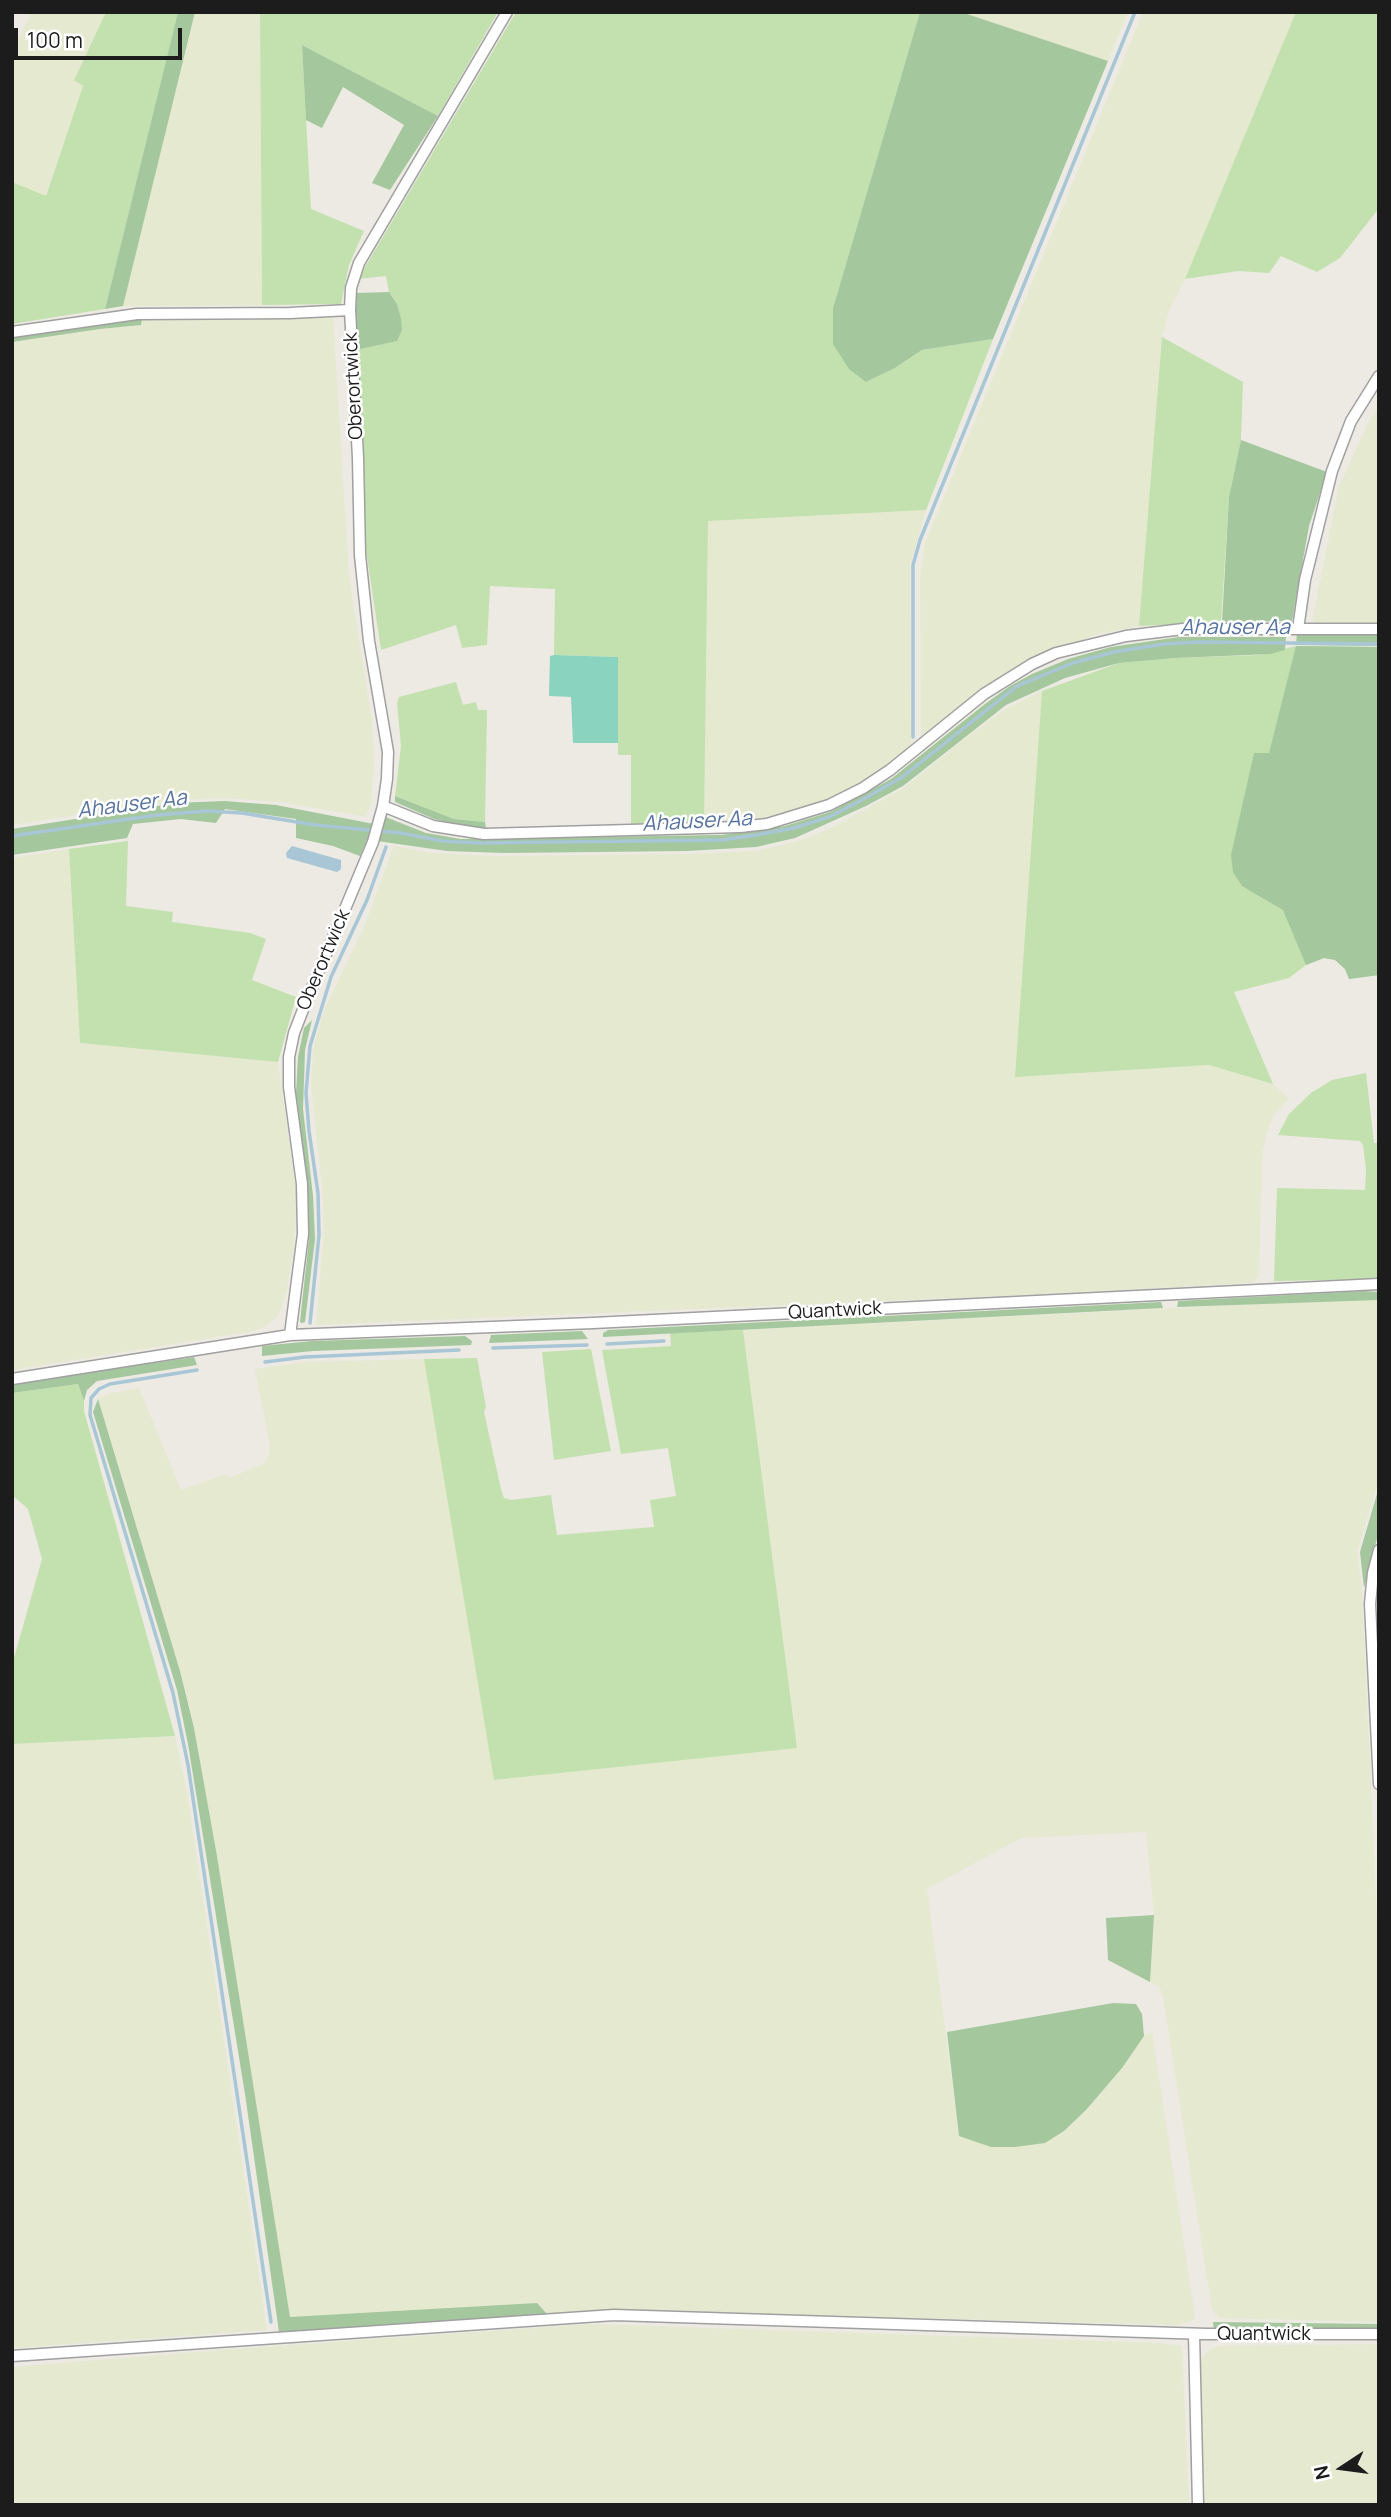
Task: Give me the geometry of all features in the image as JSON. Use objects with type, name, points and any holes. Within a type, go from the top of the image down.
[{"type":"street","name":"Oberortwick","points":[[290,1335],[303,1234],[302,1184],[290,1101],[289,1057],[294,1033],[306,1002],[373,842],[383,806],[388,752],[369,641],[360,555],[351,288],[359,262],[507,12]]},
{"type":"street","name":"Oberortwick","points":[[12,332],[137,314],[350,310]]},
{"type":"street","points":[[1298,629],[1310,554],[1332,471],[1352,421],[1379,376]]},
{"type":"street","points":[[383,806],[433,826],[484,834],[767,824],[829,805],[863,788],[890,770],[992,689],[1032,664],[1056,653],[1156,631],[1379,629]]},
{"type":"street","name":"Quantwick","points":[[290,1335],[593,1323],[1379,1284]]},
{"type":"street","points":[[12,1379],[290,1335]]},
{"type":"street","points":[[1379,1550],[1373,1573],[1370,1604],[1379,1784]]},
{"type":"street","points":[[12,2356],[614,2315],[1194,2334]]},
{"type":"street","name":"Quantwick","points":[[1198,2505],[1194,2334],[1379,2334]]},
{"type":"green space","points":[[32,12],[106,12],[74,79],[83,86],[45,197],[12,182],[12,53]]},
{"type":"green space","points":[[106,12],[178,12],[105,309],[12,324],[12,182],[46,196],[83,86],[74,80]]},
{"type":"green space","points":[[178,12],[195,12],[123,306],[105,309]]},
{"type":"green space","points":[[195,12],[260,12],[262,305],[123,306]]},
{"type":"green space","points":[[260,12],[498,12],[438,116],[302,45],[311,209],[364,231],[349,265],[341,304],[262,305]]},
{"type":"green space","points":[[516,12],[920,12],[833,308],[866,382],[895,368],[922,350],[993,339],[926,510],[708,521],[704,821],[631,824],[631,755],[618,755],[618,657],[554,655],[555,589],[490,586],[487,645],[462,648],[456,625],[381,650],[366,550],[356,350],[396,341],[402,330],[397,304],[389,292],[386,276],[358,279]]},
{"type":"green space","points":[[920,12],[961,12],[1108,61],[993,339],[922,350],[895,368],[866,382],[849,369],[833,344],[833,308]]},
{"type":"green space","points":[[961,12],[1128,12],[1108,61]]},
{"type":"green space","points":[[1143,12],[1296,12],[1185,279],[1170,308],[1162,337],[1139,626],[1098,634],[1034,659],[977,693],[926,738],[921,738],[920,579],[925,543]]},
{"type":"green space","points":[[1296,12],[1379,12],[1379,208],[1340,258],[1317,272],[1281,256],[1269,273],[1238,271],[1185,279]]},
{"type":"green space","points":[[302,45],[438,116],[390,190],[372,183],[404,125],[343,87],[322,128],[306,120]]},
{"type":"green space","points":[[389,292],[397,304],[401,319],[402,330],[397,341],[356,350],[353,297],[357,293]]},
{"type":"green space","points":[[333,318],[349,576],[372,722],[374,763],[371,804],[366,817],[281,802],[224,798],[171,800],[12,825],[12,342],[141,325],[142,319]]},
{"type":"green space","points":[[142,319],[141,325],[12,342],[12,335]]},
{"type":"green space","points":[[1162,337],[1243,382],[1241,440],[1229,497],[1221,622],[1139,626]]},
{"type":"green space","points":[[1379,407],[1379,623],[1312,622],[1339,486],[1369,421]]},
{"type":"green space","points":[[1241,440],[1327,472],[1309,526],[1292,621],[1222,622],[1229,497]]},
{"type":"green space","points":[[926,510],[910,565],[911,748],[861,785],[802,811],[765,818],[704,821],[708,521]]},
{"type":"green space","points":[[1379,631],[1379,646],[1296,645],[1297,632]]},
{"type":"green space","points":[[1179,637],[1286,637],[1285,650],[1270,654],[1119,663],[1065,678],[1006,705],[903,786],[795,838],[756,847],[687,851],[504,853],[447,851],[377,841],[383,816],[426,833],[461,839],[721,835],[785,826],[830,812],[891,779],[985,704],[1032,674],[1068,659],[1111,647]]},
{"type":"green space","points":[[1296,646],[1379,647],[1379,975],[1349,979],[1345,969],[1335,960],[1324,958],[1306,965],[1289,978],[1234,992],[1273,1084],[1209,1065],[1015,1077],[1042,691],[1119,663],[1259,655]]},
{"type":"green space","points":[[1296,646],[1379,647],[1379,975],[1349,979],[1345,969],[1335,960],[1324,958],[1306,965],[1283,910],[1242,886],[1233,872],[1231,855],[1254,753],[1269,753]]},
{"type":"green space","points":[[550,656],[618,657],[618,743],[573,743],[571,697],[549,696]]},
{"type":"green space","points":[[456,682],[463,705],[476,702],[478,710],[487,710],[485,822],[454,819],[395,796],[401,746],[397,703],[399,697]]},
{"type":"green space","points":[[1042,691],[1015,1077],[1210,1065],[1273,1084],[1289,1099],[1274,1114],[1266,1135],[1262,1157],[1259,1276],[1251,1283],[316,1325],[324,1232],[323,1197],[311,1086],[313,1048],[325,1008],[364,927],[394,846],[432,853],[497,856],[756,851],[795,842],[831,828],[904,788],[1007,708]]},
{"type":"green space","points":[[395,796],[454,819],[485,822],[486,828],[434,819],[395,802]]},
{"type":"green space","points":[[224,801],[276,805],[374,824],[360,856],[333,846],[296,838],[296,819],[225,809],[216,823],[181,819],[133,824],[127,838],[12,855],[12,829],[176,803]]},
{"type":"green space","points":[[128,841],[126,906],[173,912],[172,922],[250,933],[266,939],[252,980],[296,997],[278,1062],[80,1043],[69,849]]},
{"type":"green space","points":[[69,849],[80,1043],[278,1062],[297,1199],[294,1245],[287,1290],[278,1316],[266,1326],[254,1331],[12,1370],[12,858]]},
{"type":"green space","points":[[312,1020],[305,1050],[303,1109],[315,1239],[305,1322],[302,1323],[309,1239],[308,1199],[296,1093],[298,1057],[304,1028]]},
{"type":"green space","points":[[1366,1073],[1374,1143],[1379,1143],[1379,1279],[1274,1281],[1277,1188],[1365,1190],[1366,1169],[1360,1141],[1278,1135],[1289,1114],[1311,1093],[1332,1080]]},
{"type":"green space","points":[[1379,1292],[1379,1300],[1177,1307],[1178,1301]]},
{"type":"green space","points":[[1353,1299],[1379,1300],[1379,1479],[1357,1552],[1362,1590],[1379,1965],[1379,2320],[1219,2318],[1212,2310],[1163,1996],[1159,1986],[1150,1982],[1154,1915],[1146,1832],[1021,1838],[927,1889],[959,2136],[1064,2131],[1122,2068],[1144,2036],[1152,2031],[1195,2318],[1189,2322],[1177,2325],[618,2310],[547,2314],[536,2304],[290,2318],[217,1856],[194,1728],[180,1671],[98,1399],[107,1394],[139,1388],[181,1490],[226,1474],[229,1478],[263,1464],[269,1455],[270,1445],[255,1369],[304,1362],[424,1359],[495,1780],[797,1747],[743,1330]]},
{"type":"green space","points":[[1161,1302],[1163,1308],[603,1337],[603,1333],[608,1330]]},
{"type":"green space","points":[[743,1330],[797,1748],[494,1780],[424,1359],[477,1358],[486,1407],[484,1412],[504,1498],[511,1500],[551,1495],[557,1535],[654,1527],[650,1500],[676,1496],[668,1448],[621,1454],[602,1350],[671,1346],[670,1333]]},
{"type":"green space","points":[[582,1331],[588,1339],[489,1343],[491,1335]]},
{"type":"green space","points":[[465,1336],[472,1341],[471,1345],[313,1351],[262,1356],[262,1346],[312,1341]]},
{"type":"green space","points":[[591,1349],[611,1451],[554,1460],[542,1352]]},
{"type":"green space","points":[[194,1357],[197,1365],[97,1381],[87,1390],[84,1401],[78,1384],[12,1393],[12,1384]]},
{"type":"green space","points":[[78,1384],[175,1736],[12,1744],[12,1665],[42,1559],[28,1509],[12,1495],[12,1393]]},
{"type":"green space","points":[[98,1399],[180,1671],[194,1728],[217,1856],[290,2317],[537,2303],[547,2314],[279,2332],[245,2094],[188,1744],[177,1690],[93,1412]]},
{"type":"green space","points":[[1379,1487],[1379,1531],[1364,1588],[1360,1552]]},
{"type":"green space","points":[[175,1736],[187,1792],[267,2330],[12,2348],[12,1744]]},
{"type":"green space","points":[[1154,1915],[1150,1982],[1108,1960],[1106,1918]]},
{"type":"green space","points":[[1113,2003],[1136,2004],[1142,2014],[1144,2036],[1122,2068],[1064,2131],[1045,2143],[1015,2147],[991,2147],[959,2136],[947,2032]]},
{"type":"green space","points":[[1213,2322],[1379,2324],[1379,2330],[1214,2331]]},
{"type":"green space","points":[[591,2324],[1158,2343],[1182,2346],[1189,2505],[12,2505],[12,2367]]},
{"type":"green space","points":[[1379,2344],[1379,2505],[1203,2505],[1199,2362],[1207,2352],[1217,2346]]},
{"type":"water","points":[[292,846],[341,860],[341,869],[337,872],[287,858],[286,853]]},
{"type":"waterway","points":[[913,737],[913,565],[920,540],[1135,12]]},
{"type":"waterway","name":"Ahauser Aa","points":[[12,836],[157,815],[207,811],[401,833],[442,841],[479,843],[722,840],[794,828],[829,817],[901,778],[1017,686],[1073,663],[1114,652],[1164,644],[1379,644]]},
{"type":"waterway","points":[[310,1323],[319,1235],[318,1193],[306,1093],[310,1046],[331,977],[367,900],[386,847]]},
{"type":"waterway","points":[[607,1344],[664,1341]]},
{"type":"waterway","points":[[493,1348],[587,1345]]},
{"type":"waterway","points":[[265,1362],[305,1357],[459,1350]]},
{"type":"waterway","points":[[197,1370],[110,1384],[99,1389],[91,1398],[90,1415],[173,1693],[188,1765],[271,2322]]}]
